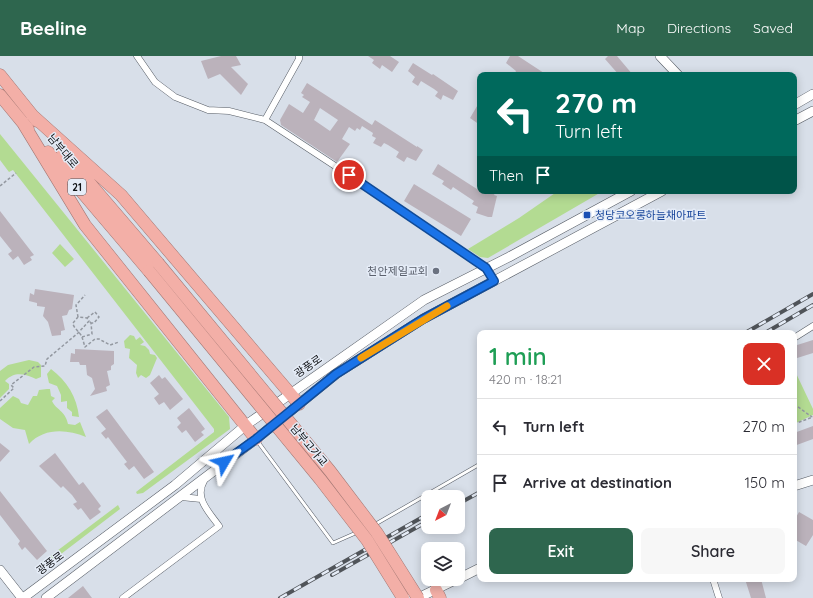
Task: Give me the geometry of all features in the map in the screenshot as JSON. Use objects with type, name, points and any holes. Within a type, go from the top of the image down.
[{"type":"highway","points":[[0,66],[5,97]]},
{"type":"highway","name":"남부대로","points":[[0,76],[5,97],[28,119],[153,267]]},
{"type":"highway","points":[[28,119],[121,195],[299,404]]},
{"type":"highway","points":[[28,119],[85,225],[256,439]]},
{"type":"highway","name":"남부고가교","points":[[153,267],[320,479],[366,540],[403,598]]},
{"type":"highway","name":"남부고가교","points":[[153,267],[330,471],[377,533],[418,598]]},
{"type":"main road","points":[[660,56],[675,72]]},
{"type":"main road","points":[[797,103],[813,94]]},
{"type":"main road","points":[[797,119],[813,111]]},
{"type":"main road","name":"광풍로","points":[[22,598],[175,485],[246,425],[424,300],[509,257],[625,194]]},
{"type":"main road","name":"광풍로","points":[[46,598],[256,439],[336,374],[423,319],[656,194]]},
{"type":"main road","points":[[797,485],[813,480]]},
{"type":"main road","points":[[0,570],[22,598]]},
{"type":"main road","points":[[465,576],[477,570]]},
{"type":"main road","points":[[418,598],[438,594],[449,586]]},
{"type":"street","points":[[137,56],[155,82],[175,97],[208,110],[229,111],[265,120],[486,268],[494,281]]},
{"type":"street","points":[[265,120],[299,59],[299,56]]},
{"type":"street","points":[[797,336],[813,326]]},
{"type":"street","points":[[123,598],[219,526],[201,499],[201,486],[208,474]]},
{"type":"street","points":[[178,497],[188,496],[201,499]]},
{"type":"street","points":[[714,582],[719,598]]},
{"type":"lane","points":[[256,439],[333,543],[381,522],[477,466]]},
{"type":"path","points":[[0,186],[16,173]]},
{"type":"path","points":[[78,317],[76,306],[85,295]]},
{"type":"path","points":[[78,317],[87,318],[95,312],[99,317],[94,323],[91,324]]},
{"type":"path","points":[[78,317],[73,323],[82,337],[85,347],[95,339],[99,338],[110,345],[119,342]]},
{"type":"path","points":[[87,318],[91,324],[92,334],[95,339]]},
{"type":"path","points":[[0,400],[14,388],[11,385],[34,366],[45,366],[47,359],[79,332],[89,321]]},
{"type":"path","points":[[82,337],[92,334]]},
{"type":"path","points":[[797,406],[812,417]]},
{"type":"path","points":[[797,423],[812,417]]},
{"type":"green space","points":[[0,134],[229,417],[230,429],[143,493],[137,494],[136,492],[214,432],[214,429],[13,170],[9,172],[0,160]]},
{"type":"green space","points":[[554,194],[598,194],[488,258],[480,257],[468,249],[519,218]]},
{"type":"green space","points":[[60,244],[74,259],[65,267],[52,253]]},
{"type":"green space","points":[[130,335],[134,336],[136,340],[140,337],[144,342],[140,345],[145,346],[149,350],[150,354],[155,355],[157,358],[150,375],[146,378],[141,375],[138,378],[136,373],[137,365],[129,358],[130,349],[125,348],[124,341]]},
{"type":"green space","points":[[29,360],[38,362],[41,365],[41,377],[36,379],[20,374],[12,376],[5,381],[9,384],[9,389],[0,398],[0,371],[8,365]]},
{"type":"green space","points":[[51,369],[62,379],[70,390],[76,403],[79,417],[72,416],[72,412],[67,408],[67,401],[61,402],[61,395],[57,386],[49,383],[47,374]]},
{"type":"green space","points":[[797,375],[813,409],[813,415],[797,423]]},
{"type":"green space","points":[[50,389],[51,396],[55,398],[52,401],[63,413],[68,424],[75,425],[80,422],[86,437],[63,431],[41,435],[29,444],[25,430],[13,428],[0,419],[0,408],[13,396],[19,399],[21,403],[28,405],[33,396],[37,396],[39,390]]},
{"type":"green space","points":[[118,505],[120,509],[44,567],[41,563]]},
{"type":"building","points":[[221,56],[236,56],[241,65],[231,67],[248,84],[241,95],[220,74],[208,79],[201,61]]},
{"type":"building","points":[[368,56],[390,56],[399,62],[392,72],[382,65],[380,69],[372,63],[374,60]]},
{"type":"building","points":[[510,56],[518,56],[542,72],[516,72],[506,63]]},
{"type":"building","points":[[608,56],[617,56],[630,72],[616,72],[605,59]]},
{"type":"building","points":[[413,63],[432,75],[433,74],[458,91],[453,100],[443,95],[441,100],[435,96],[438,92],[434,89],[421,81],[418,86],[412,82],[415,77],[408,71]]},
{"type":"building","points":[[307,83],[372,125],[375,120],[423,150],[416,161],[407,157],[404,162],[396,157],[399,152],[388,145],[384,143],[381,147],[373,143],[376,138],[372,136],[373,133],[362,126],[360,130],[357,128],[355,131],[349,127],[342,139],[350,144],[337,162],[281,125],[280,120],[289,104],[303,113],[310,102],[302,97],[304,95],[301,93]],"holes":[[[320,108],[338,120],[330,131],[314,120]]]},
{"type":"building","points":[[477,106],[477,123],[470,118]]},
{"type":"building","points":[[438,164],[477,189],[477,194],[494,194],[497,196],[492,217],[476,213],[478,207],[472,204],[474,201],[453,187],[451,190],[442,184],[444,181],[432,174]]},
{"type":"building","points":[[414,184],[471,219],[461,236],[404,201]]},
{"type":"building","points":[[0,211],[34,255],[30,257],[32,260],[24,265],[18,256],[13,260],[8,254],[12,251],[0,236]]},
{"type":"building","points":[[35,289],[74,295],[72,309],[69,310],[67,315],[62,316],[65,330],[61,331],[61,335],[52,336],[48,322],[43,316],[45,307],[37,306],[37,303],[29,301],[30,293],[34,295]]},
{"type":"building","points":[[813,340],[813,353],[797,358],[797,345]]},
{"type":"building","points":[[75,349],[114,351],[114,364],[111,366],[111,370],[107,371],[110,385],[106,387],[107,391],[90,396],[95,389],[92,378],[87,375],[86,365],[80,365],[79,362],[70,362],[71,353],[75,354]]},
{"type":"building","points":[[159,375],[162,379],[165,377],[183,399],[170,410],[164,402],[159,405],[154,398],[159,394],[150,383]]},
{"type":"building","points":[[189,408],[205,429],[201,432],[204,435],[195,442],[186,430],[182,433],[177,427],[181,423],[177,418]]},
{"type":"building","points":[[107,409],[154,472],[144,479],[134,466],[129,470],[124,464],[127,462],[108,437],[106,439],[101,433],[106,429],[96,417]]},
{"type":"building","points":[[813,426],[813,439],[797,445],[797,432]]},
{"type":"building","points":[[0,443],[10,451],[0,462]]},
{"type":"building","points":[[55,453],[79,485],[83,482],[101,506],[98,509],[101,512],[90,520],[81,508],[78,510],[73,504],[77,502],[72,495],[63,486],[61,488],[39,466]]},
{"type":"building","points":[[0,491],[47,551],[37,560],[25,547],[22,550],[18,544],[20,541],[0,515]]},
{"type":"building","points":[[799,512],[813,520],[813,535],[806,546],[797,541],[797,516]]},
{"type":"building","points":[[746,582],[762,582],[766,598],[751,598]]},
{"type":"building","points":[[83,586],[92,598],[68,598]]},
{"type":"railway","points":[[750,330],[813,294]]},
{"type":"railway","points":[[770,330],[813,305]]},
{"type":"railway","points":[[465,500],[477,494]]},
{"type":"railway","points":[[280,598],[421,518]]},
{"type":"railway","points":[[332,575],[421,525]]},
{"type":"slow traffic","points":[[361,358],[423,319],[447,306]]},
{"type":"place","name":"청당코오롱하늘채아파트","points":[[587,215]]},
{"type":"place","name":"천안제일교회","points":[[436,271]]},
{"type":"route","points":[[224,462],[256,439],[336,374],[423,319],[494,281],[486,268],[349,175]]}]
